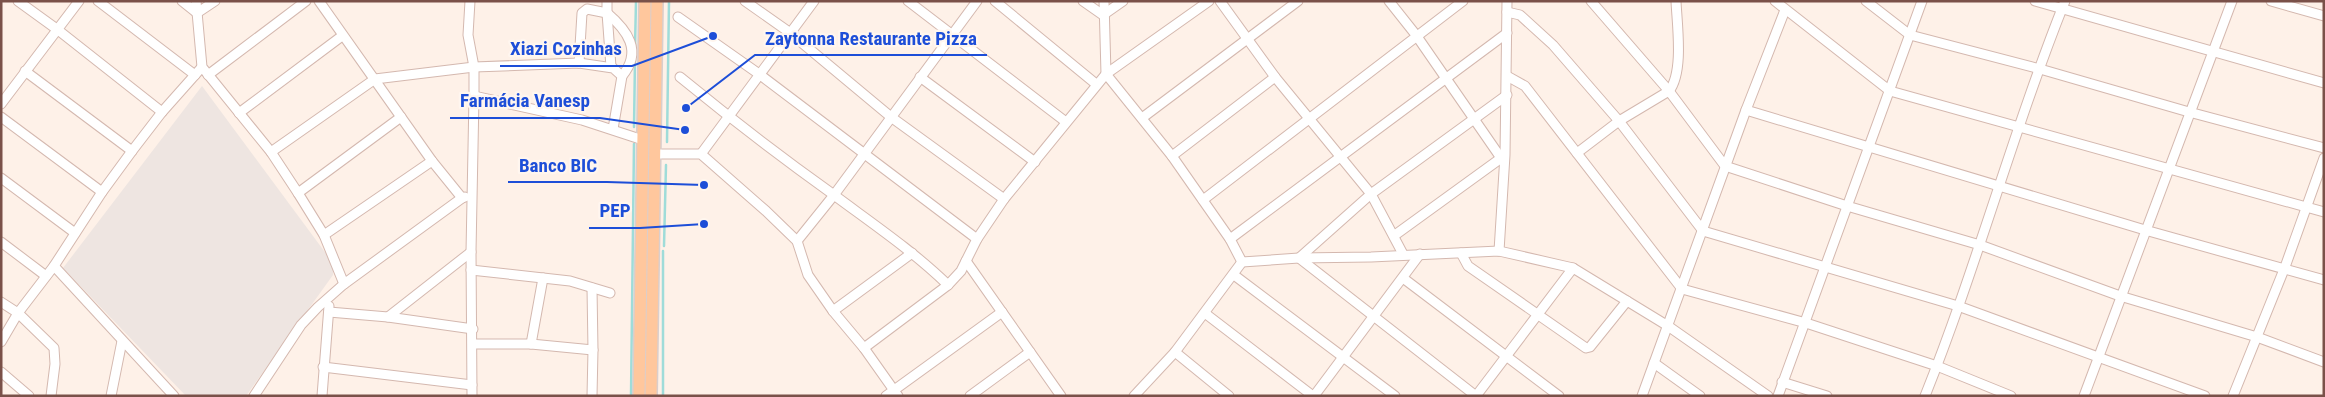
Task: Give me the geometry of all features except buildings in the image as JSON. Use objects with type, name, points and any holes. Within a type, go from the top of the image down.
[{"type":"main road","points":[[639,396],[645,1]]},
{"type":"main road","points":[[651,396],[657,1]]},
{"type":"street","points":[[18,1],[162,112]]},
{"type":"street","points":[[1,104],[79,1]]},
{"type":"street","points":[[98,1],[195,75]]},
{"type":"street","points":[[182,1],[197,13]]},
{"type":"street","points":[[196,1],[202,67],[271,152],[298,193],[324,234],[344,284]]},
{"type":"street","points":[[197,13],[215,1]]},
{"type":"street","points":[[208,76],[306,1]]},
{"type":"street","points":[[319,1],[432,161],[462,198]]},
{"type":"street","points":[[470,1],[468,35],[474,67],[471,252],[472,396]]},
{"type":"street","points":[[607,1],[611,67]]},
{"type":"street","points":[[745,1],[789,32],[891,117],[1004,199]]},
{"type":"street","points":[[701,154],[729,118],[789,32],[814,1]]},
{"type":"street","points":[[908,1],[1066,122]]},
{"type":"street","points":[[797,242],[834,196],[976,1]]},
{"type":"street","points":[[995,1],[1096,84]]},
{"type":"street","points":[[1083,1],[1103,15]]},
{"type":"street","points":[[1104,1],[1106,74],[1172,156],[1230,239],[1242,262]]},
{"type":"street","points":[[1103,15],[1123,1]]},
{"type":"street","points":[[864,348],[948,285],[961,271],[977,239],[1004,199],[1036,162],[1096,84],[1106,74],[1209,1]]},
{"type":"street","points":[[1220,1],[1275,77],[1310,117],[1371,194],[1395,235],[1403,254]]},
{"type":"street","points":[[1142,118],[1298,1]]},
{"type":"street","points":[[1389,1],[1503,157]]},
{"type":"street","points":[[1203,200],[1463,1]]},
{"type":"street","points":[[1499,251],[1507,95],[1508,1]]},
{"type":"street","points":[[1591,1],[1669,91],[1725,166],[1847,206],[1980,245],[2120,296],[2257,337],[2324,362]]},
{"type":"street","points":[[1577,153],[1619,121],[1669,91],[1677,77],[1676,1]]},
{"type":"street","points":[[1775,1],[1890,91],[2324,212]]},
{"type":"street","points":[[1866,1],[1910,36],[2040,69],[2324,148]]},
{"type":"street","points":[[1778,396],[1922,1]]},
{"type":"street","points":[[2035,1],[2064,5],[2212,51],[2324,83]]},
{"type":"street","points":[[2084,396],[2232,1]]},
{"type":"street","points":[[2271,1],[2324,16]]},
{"type":"street","points":[[1925,396],[1980,245],[1998,186],[2064,5]]},
{"type":"street","points":[[579,62],[582,13],[587,9],[607,13],[622,25],[628,33],[630,61],[622,76],[613,129]]},
{"type":"street","points":[[1642,396],[1725,166],[1785,10]]},
{"type":"street","points":[[1507,12],[1520,15],[1553,45],[1619,121],[1703,230],[1826,265],[1958,306],[2100,356],[2205,396]]},
{"type":"street","points":[[678,17],[759,74],[977,239]]},
{"type":"street","points":[[1230,239],[1507,33]]},
{"type":"street","points":[[238,113],[342,36]]},
{"type":"street","points":[[271,152],[375,79],[474,67],[579,62],[611,67],[622,76]]},
{"type":"street","points":[[1,342],[18,313],[54,266],[102,192],[162,112],[202,67]]},
{"type":"street","points":[[25,71],[132,151]]},
{"type":"street","points":[[1507,76],[1524,86],[1682,289],[1806,323],[1937,366],[2011,396]]},
{"type":"street","points":[[680,77],[729,118],[912,253],[948,285]]},
{"type":"street","points":[[1172,156],[1275,77]]},
{"type":"street","points":[[920,78],[1036,162]]},
{"type":"street","points":[[1299,258],[1371,194],[1507,95]]},
{"type":"street","points":[[474,96],[613,129],[643,140]]},
{"type":"street","points":[[1746,110],[2145,230],[2324,280]]},
{"type":"street","points":[[1,117],[102,192]]},
{"type":"street","points":[[298,193],[401,117]]},
{"type":"street","points":[[655,154],[701,154],[766,211],[797,242],[808,275],[896,393]]},
{"type":"street","points":[[1395,235],[1503,157]]},
{"type":"street","points":[[2233,396],[2285,268],[2305,206],[2324,158]]},
{"type":"street","points":[[324,234],[432,161]]},
{"type":"street","points":[[1,178],[76,233]]},
{"type":"street","points":[[254,396],[301,325],[328,296],[462,198],[472,193]]},
{"type":"street","points":[[1,242],[46,276]]},
{"type":"street","points":[[1242,262],[1299,258],[1371,257],[1499,251],[1573,268],[1668,326],[1768,396]]},
{"type":"street","points":[[388,317],[471,252]]},
{"type":"street","points":[[833,311],[912,253]]},
{"type":"street","points":[[1461,253],[1468,266],[1586,348],[1590,347],[1627,301]]},
{"type":"street","points":[[1206,314],[1314,396],[1420,254]]},
{"type":"street","points":[[1299,258],[1476,396],[1536,314],[1573,268]]},
{"type":"street","points":[[966,261],[1059,395]]},
{"type":"street","points":[[1141,394],[1206,314],[1242,262]]},
{"type":"street","points":[[54,266],[174,396]]},
{"type":"street","points":[[471,270],[570,281],[610,293]]},
{"type":"street","points":[[1234,274],[1395,396]]},
{"type":"street","points":[[532,344],[543,278]]},
{"type":"street","points":[[1403,278],[1559,396]]},
{"type":"street","points":[[592,288],[592,396]]},
{"type":"street","points":[[322,396],[329,312],[328,296]]},
{"type":"street","points":[[1,302],[18,313],[54,348],[55,364],[51,396]]},
{"type":"street","points":[[329,312],[388,317],[473,329]]},
{"type":"street","points":[[886,396],[896,393],[1002,312]]},
{"type":"street","points":[[111,396],[122,341]]},
{"type":"street","points":[[473,344],[532,344],[593,350]]},
{"type":"street","points":[[970,396],[1030,352]]},
{"type":"street","points":[[1175,352],[1229,396]]},
{"type":"street","points":[[1654,363],[1700,396]]},
{"type":"street","points":[[323,367],[472,385]]},
{"type":"street","points":[[1,372],[29,396]]},
{"type":"street","points":[[1782,382],[1827,396]]},
{"type":"shaded area","points":[[202,86],[333,263],[333,275],[246,396],[186,396],[63,268]]},
{"type":"waterway","points":[[635,47],[636,1]]},
{"type":"waterway","points":[[667,142],[669,1]]},
{"type":"waterway","points":[[634,127],[635,60]]},
{"type":"waterway","points":[[631,396],[634,144]]},
{"type":"waterway","points":[[664,246],[666,165]]},
{"type":"waterway","points":[[663,251],[663,396]]},
{"type":"place","name":"Xiazi Cozinhas","points":[[713,36]]},
{"type":"place","name":"Zaytonna Restaurante Pizza","points":[[686,108]]},
{"type":"place","name":"Farmácia Vanesp","points":[[685,130]]},
{"type":"place","name":"Banco BIC","points":[[704,185]]},
{"type":"place","name":"PEP","points":[[704,224]]}]
